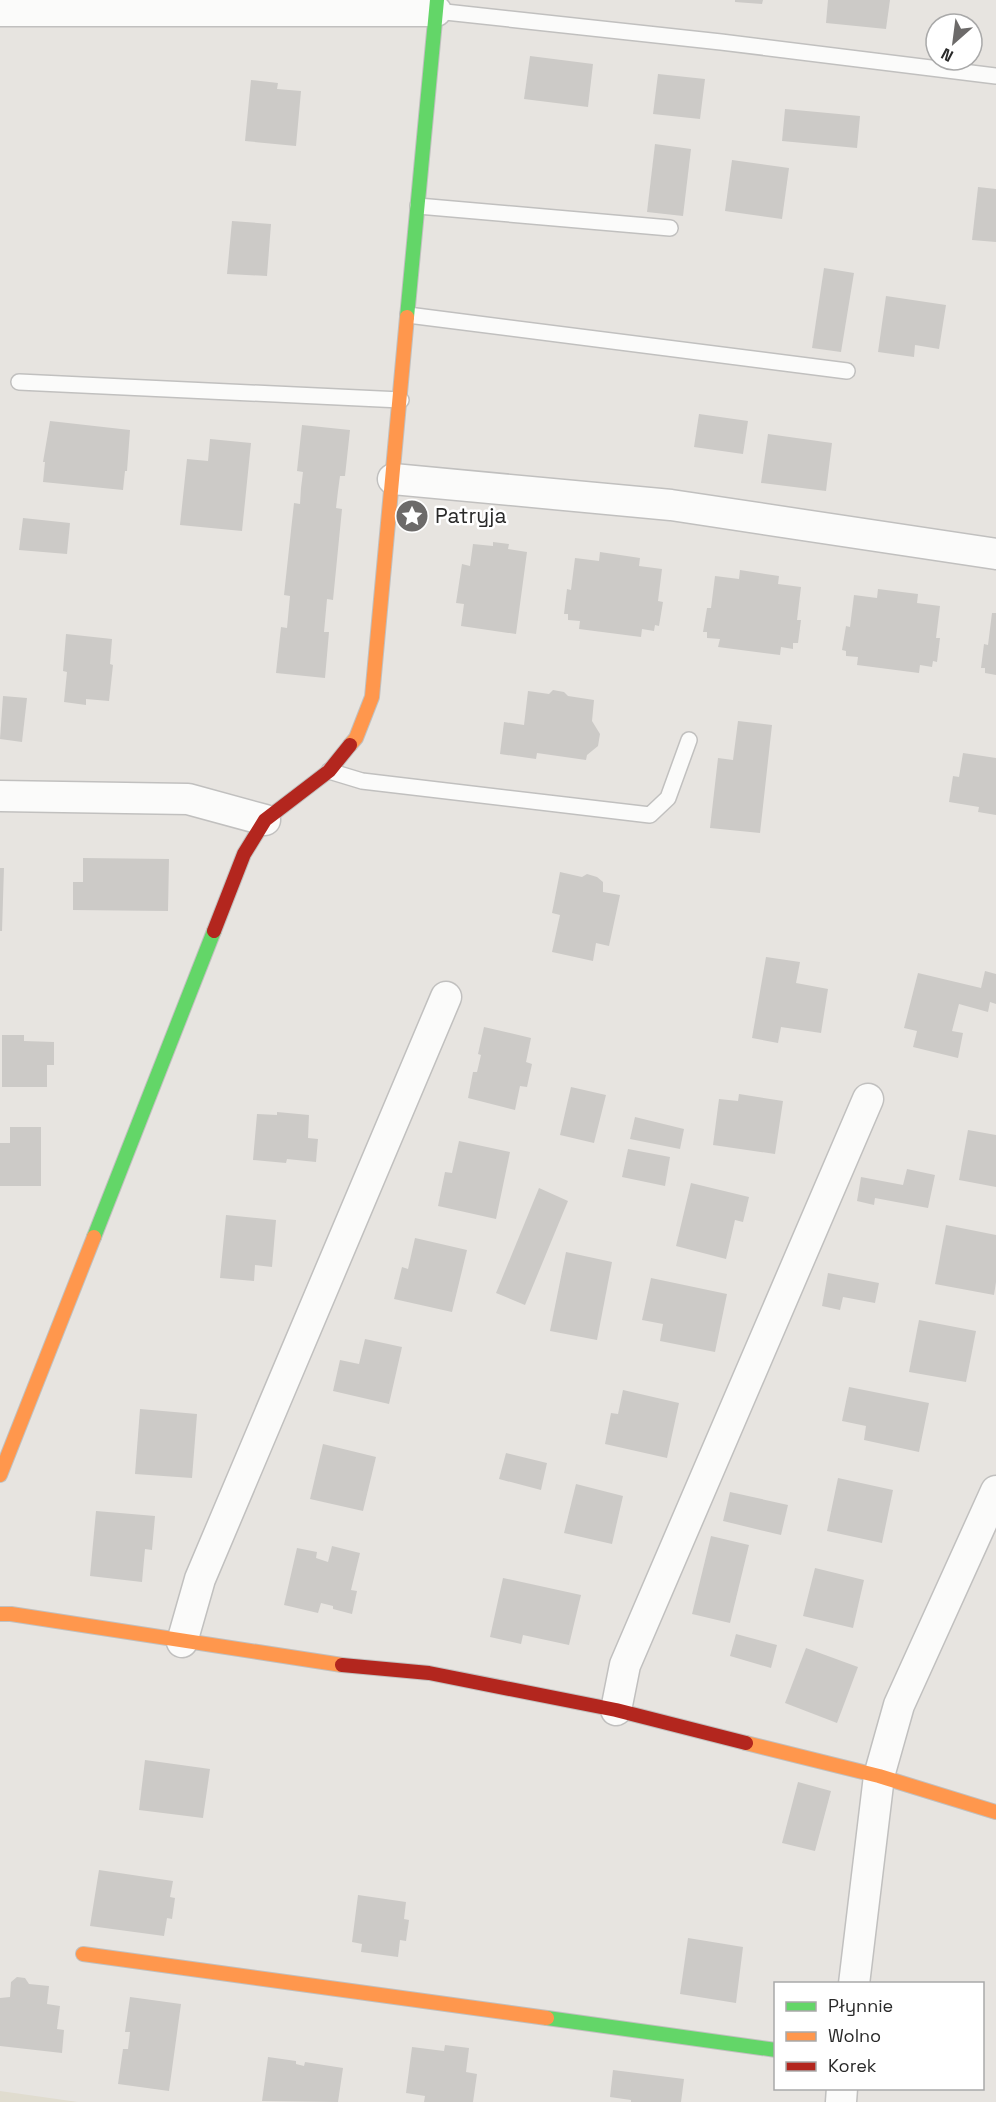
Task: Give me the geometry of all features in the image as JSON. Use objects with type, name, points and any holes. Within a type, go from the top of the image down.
[{"type":"street","points":[[0,11],[436,6],[372,698],[356,738],[329,771],[266,820],[244,854],[0,1475]]},
{"type":"street","points":[[393,479],[671,505],[996,554]]},
{"type":"street","points":[[0,796],[188,799],[266,820]]},
{"type":"street","points":[[182,1642],[200,1579],[446,997]]},
{"type":"street","points":[[616,1710],[625,1665],[868,1099]]},
{"type":"street","points":[[854,1982],[879,1776],[899,1705],[996,1491]]},
{"type":"street","points":[[0,1614],[328,1664],[429,1673],[616,1710],[879,1776],[996,1812]]},
{"type":"street","points":[[83,1954],[774,2050]]},
{"type":"lane","points":[[436,6],[996,76]]},
{"type":"lane","points":[[418,206],[670,228]]},
{"type":"lane","points":[[408,315],[848,371]]},
{"type":"lane","points":[[19,382],[401,400]]},
{"type":"lane","points":[[329,771],[362,781],[650,815],[668,798],[688,740]]},
{"type":"shaded area","points":[[0,2091],[78,2102],[0,2102]]},
{"type":"building","points":[[735,0],[763,0],[762,4],[735,2]]},
{"type":"building","points":[[828,0],[890,0],[886,29],[826,23]]},
{"type":"building","points":[[530,56],[593,64],[588,107],[524,99]]},
{"type":"building","points":[[658,74],[705,79],[700,119],[653,114]]},
{"type":"building","points":[[251,80],[278,83],[277,89],[301,91],[296,146],[245,141]]},
{"type":"building","points":[[785,109],[860,116],[857,148],[782,141]]},
{"type":"building","points":[[655,144],[691,149],[683,216],[647,212]]},
{"type":"building","points":[[732,160],[789,168],[782,219],[725,211]]},
{"type":"building","points":[[978,187],[996,189],[996,242],[972,240]]},
{"type":"building","points":[[232,221],[271,224],[267,276],[227,274]]},
{"type":"building","points":[[824,268],[854,273],[841,352],[812,348]]},
{"type":"building","points":[[886,296],[946,305],[939,349],[915,345],[914,357],[878,352]]},
{"type":"building","points":[[699,414],[748,421],[743,454],[694,447]]},
{"type":"building","points":[[50,421],[130,430],[123,490],[43,482],[45,462],[43,462]]},
{"type":"building","points":[[302,425],[350,430],[345,476],[340,476],[336,508],[342,509],[333,600],[327,599],[324,632],[329,632],[325,678],[276,673],[281,627],[287,628],[290,596],[284,595],[294,503],[300,504],[303,472],[297,471]]},
{"type":"building","points":[[768,434],[832,443],[826,491],[761,483]]},
{"type":"building","points":[[210,439],[251,443],[242,531],[180,525],[187,459],[208,461]]},
{"type":"building","points":[[23,518],[70,523],[67,554],[19,550]]},
{"type":"building","points":[[493,542],[509,544],[508,549],[527,552],[516,634],[461,626],[464,604],[456,603],[462,564],[470,566],[473,544],[493,546]]},
{"type":"building","points":[[600,552],[640,558],[639,566],[662,569],[658,601],[663,602],[659,626],[655,625],[654,631],[642,629],[641,637],[579,629],[580,621],[568,620],[568,614],[564,614],[567,589],[571,590],[575,558],[599,561]]},
{"type":"building","points":[[740,570],[779,576],[778,584],[801,587],[797,620],[801,620],[798,643],[793,643],[793,649],[781,647],[780,655],[718,647],[720,639],[707,638],[707,632],[703,632],[707,608],[711,608],[715,576],[739,579]]},
{"type":"building","points":[[878,589],[918,594],[917,603],[940,606],[936,638],[940,638],[937,662],[933,661],[932,667],[920,665],[919,673],[857,665],[858,657],[846,656],[846,651],[842,650],[846,626],[850,627],[854,595],[877,598]]},
{"type":"building","points":[[992,613],[996,613],[996,675],[985,673],[985,668],[981,668],[984,644],[988,645]]},
{"type":"building","points":[[66,634],[112,639],[110,664],[113,665],[109,701],[86,699],[86,705],[64,702],[67,672],[63,671]]},
{"type":"building","points":[[553,690],[564,692],[568,696],[594,700],[592,721],[600,734],[598,746],[587,755],[586,760],[537,753],[536,759],[500,754],[504,722],[524,725],[528,691],[549,694]]},
{"type":"building","points":[[3,696],[27,698],[22,742],[0,739]]},
{"type":"building","points":[[738,721],[772,725],[760,833],[710,828],[718,758],[733,760]]},
{"type":"building","points":[[963,753],[996,758],[996,815],[978,812],[979,807],[949,802],[953,776],[959,777]]},
{"type":"building","points":[[83,858],[169,859],[168,911],[73,910],[73,882],[83,882]]},
{"type":"building","points":[[0,868],[4,868],[2,931],[0,931]]},
{"type":"building","points":[[560,872],[582,877],[587,874],[597,877],[603,882],[603,892],[620,895],[609,946],[596,943],[593,961],[552,952],[560,915],[552,913]]},
{"type":"building","points":[[766,957],[800,962],[796,983],[828,989],[821,1033],[781,1027],[778,1043],[752,1038]]},
{"type":"building","points":[[985,971],[996,974],[996,1004],[990,1002],[988,1012],[959,1004],[952,1031],[963,1033],[958,1058],[913,1047],[917,1031],[904,1028],[918,973],[981,988]]},
{"type":"building","points":[[484,1027],[531,1038],[526,1062],[532,1064],[527,1087],[520,1086],[515,1110],[468,1098],[473,1072],[477,1072],[481,1055],[478,1054]]},
{"type":"building","points":[[2,1035],[24,1035],[24,1041],[54,1042],[54,1065],[47,1065],[47,1087],[2,1087]]},
{"type":"building","points":[[571,1087],[606,1095],[594,1143],[560,1135]]},
{"type":"building","points":[[739,1094],[783,1101],[775,1154],[713,1145],[719,1099],[738,1101]]},
{"type":"building","points":[[277,1112],[309,1115],[308,1138],[318,1139],[316,1162],[287,1159],[286,1163],[253,1160],[257,1114],[277,1115]]},
{"type":"building","points":[[635,1117],[684,1129],[680,1149],[630,1139]]},
{"type":"building","points":[[10,1127],[41,1127],[41,1186],[0,1186],[0,1143],[10,1143]]},
{"type":"building","points":[[968,1130],[996,1135],[996,1187],[959,1180]]},
{"type":"building","points":[[459,1141],[510,1152],[496,1219],[438,1206],[445,1172],[452,1173]]},
{"type":"building","points":[[628,1149],[670,1157],[665,1186],[622,1177]]},
{"type":"building","points":[[907,1169],[935,1175],[928,1208],[875,1198],[874,1205],[857,1201],[861,1177],[903,1185]]},
{"type":"building","points":[[691,1183],[749,1197],[743,1222],[735,1220],[726,1259],[676,1246]]},
{"type":"building","points":[[539,1188],[568,1201],[525,1305],[496,1293]]},
{"type":"building","points":[[226,1215],[276,1220],[272,1267],[255,1265],[254,1281],[220,1278]]},
{"type":"building","points":[[946,1225],[996,1235],[994,1295],[935,1284]]},
{"type":"building","points":[[415,1238],[467,1250],[452,1312],[394,1299],[402,1267],[408,1269]]},
{"type":"building","points":[[566,1252],[612,1262],[597,1340],[550,1331]]},
{"type":"building","points":[[828,1273],[879,1283],[875,1303],[843,1297],[840,1310],[822,1306]]},
{"type":"building","points":[[651,1278],[727,1294],[715,1352],[660,1341],[663,1324],[642,1320]]},
{"type":"building","points":[[919,1320],[976,1331],[966,1382],[909,1372]]},
{"type":"building","points":[[365,1339],[402,1347],[389,1404],[333,1391],[340,1360],[359,1364]]},
{"type":"building","points":[[849,1387],[929,1403],[919,1452],[864,1440],[866,1426],[842,1421]]},
{"type":"building","points":[[623,1390],[679,1403],[667,1458],[605,1444],[611,1413],[618,1414]]},
{"type":"building","points":[[140,1409],[197,1414],[192,1478],[135,1474]]},
{"type":"building","points":[[323,1444],[376,1457],[363,1511],[310,1499]]},
{"type":"building","points":[[506,1453],[547,1463],[541,1490],[499,1479]]},
{"type":"building","points":[[838,1478],[893,1490],[882,1543],[827,1531]]},
{"type":"building","points":[[576,1484],[623,1496],[612,1544],[564,1533]]},
{"type":"building","points":[[730,1492],[788,1505],[781,1535],[723,1521]]},
{"type":"building","points":[[96,1511],[155,1516],[152,1550],[145,1549],[142,1582],[90,1576]]},
{"type":"building","points":[[711,1536],[749,1545],[730,1623],[692,1614]]},
{"type":"building","points":[[332,1546],[360,1553],[351,1590],[357,1591],[352,1614],[321,1603],[318,1613],[284,1605],[297,1548],[317,1552],[316,1558],[328,1562]]},
{"type":"building","points":[[815,1568],[864,1580],[853,1628],[803,1616]]},
{"type":"building","points":[[503,1578],[581,1595],[569,1645],[523,1635],[521,1644],[490,1637]]},
{"type":"building","points":[[736,1634],[777,1645],[771,1668],[730,1656]]},
{"type":"building","points":[[806,1648],[858,1667],[837,1723],[785,1703]]},
{"type":"building","points":[[145,1760],[210,1769],[203,1818],[139,1810]]},
{"type":"building","points":[[798,1782],[831,1791],[815,1851],[782,1843]]},
{"type":"building","points":[[99,1870],[173,1881],[170,1897],[175,1898],[172,1919],[167,1918],[164,1936],[90,1926]]},
{"type":"building","points":[[358,1895],[406,1902],[404,1919],[409,1920],[406,1941],[400,1940],[398,1957],[361,1952],[362,1944],[352,1942]]},
{"type":"building","points":[[688,1938],[743,1947],[736,2003],[680,1994]]},
{"type":"building","points":[[17,1977],[25,1978],[29,1984],[49,1986],[47,2004],[60,2006],[57,2029],[64,2030],[62,2053],[0,2046],[0,1998],[10,1997],[11,1982]]},
{"type":"building","points":[[130,1997],[181,2004],[169,2091],[118,2084],[123,2049],[128,2049],[130,2032],[125,2032]]},
{"type":"building","points":[[445,2045],[469,2048],[466,2072],[477,2074],[473,2102],[424,2102],[425,2096],[406,2093],[412,2047],[444,2051]]},
{"type":"building","points":[[268,2057],[296,2061],[296,2064],[304,2066],[305,2062],[343,2068],[338,2102],[262,2101]]},
{"type":"building","points":[[613,2070],[684,2079],[681,2102],[631,2102],[631,2100],[610,2097]]},
{"type":"traffic: fast","points":[[407,317],[437,0]]},
{"type":"traffic: fast","points":[[94,1237],[214,931]]},
{"type":"traffic: fast","points":[[547,2018],[774,2050]]},
{"type":"traffic: slow","points":[[350,745],[356,738],[372,697],[407,317]]},
{"type":"traffic: slow","points":[[0,1475],[94,1237]]},
{"type":"traffic: slow","points":[[0,1614],[342,1665]]},
{"type":"traffic: slow","points":[[746,1743],[879,1776],[996,1812]]},
{"type":"traffic: slow","points":[[83,1954],[547,2018]]},
{"type":"traffic: jam","points":[[214,931],[244,854],[265,820],[329,771],[350,745]]},
{"type":"traffic: jam","points":[[342,1665],[429,1673],[616,1710],[746,1743]]},
{"type":"place","name":"Patryja","points":[[412,516]]}]
